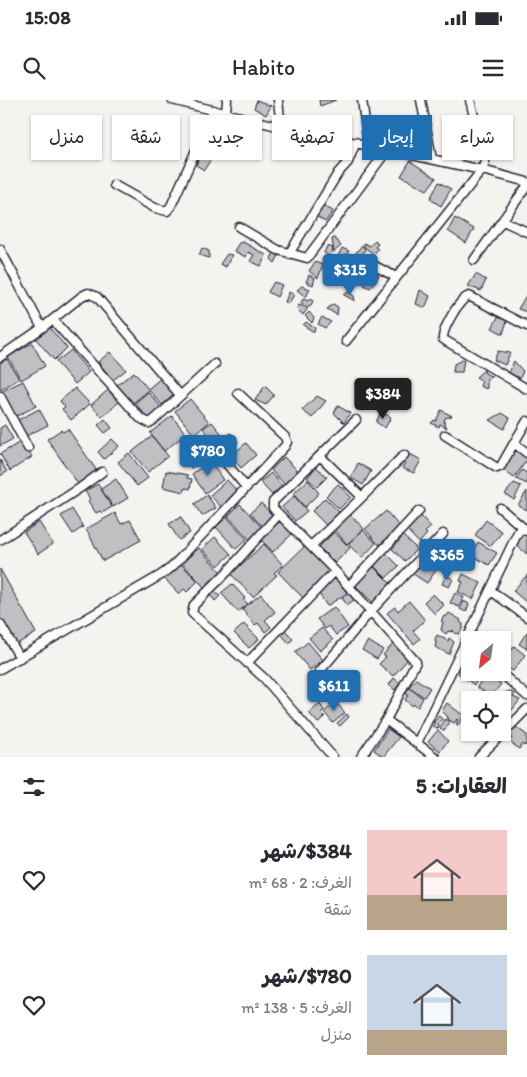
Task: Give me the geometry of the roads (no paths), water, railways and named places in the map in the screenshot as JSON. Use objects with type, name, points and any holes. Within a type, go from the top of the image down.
[{"type":"street","points":[[175,100],[272,125]]},
{"type":"street","points":[[226,113],[227,100]]},
{"type":"street","points":[[278,100],[280,115]]},
{"type":"street","points":[[362,100],[364,115]]},
{"type":"street","points":[[420,100],[423,115]]},
{"type":"street","points":[[346,341],[482,170],[485,162],[470,100]]},
{"type":"street","points":[[114,185],[155,208],[167,211],[171,206],[214,110]]},
{"type":"street","points":[[352,141],[362,144]]},
{"type":"street","points":[[289,254],[338,173],[348,162],[356,142]]},
{"type":"street","points":[[432,159],[482,170],[527,184],[474,260]]},
{"type":"street","points":[[239,227],[278,250],[307,258],[380,160]]},
{"type":"street","points":[[503,221],[527,232]]},
{"type":"street","points":[[0,249],[42,328]]},
{"type":"street","points":[[360,262],[371,264],[396,277]]},
{"type":"street","points":[[0,357],[53,320],[82,296],[88,293],[93,294],[180,395]]},
{"type":"street","points":[[527,326],[469,296],[463,300],[442,334],[444,340],[458,350],[527,389]]},
{"type":"street","points":[[53,320],[144,421],[149,423],[215,364]]},
{"type":"street","points":[[0,669],[172,567],[285,446],[287,439],[238,393]]},
{"type":"street","points":[[0,396],[28,448]]},
{"type":"street","points":[[356,420],[273,502],[273,508],[349,586],[416,662],[386,720],[362,757]]},
{"type":"street","points":[[445,435],[497,468],[501,466],[527,421]]},
{"type":"street","points":[[210,444],[246,487]]},
{"type":"street","points":[[514,444],[527,453]]},
{"type":"street","points":[[311,546],[404,455]]},
{"type":"street","points":[[320,456],[362,497]]},
{"type":"street","points":[[0,540],[102,472]]},
{"type":"street","points":[[473,631],[518,532],[522,529],[527,531],[500,508]]},
{"type":"street","points":[[349,586],[419,511]]},
{"type":"street","points":[[279,514],[227,572],[194,605],[192,610],[193,616],[270,685],[332,757]]},
{"type":"street","points":[[320,671],[371,611],[443,534]]},
{"type":"street","points":[[247,663],[335,571]]},
{"type":"street","points":[[490,590],[527,617]]},
{"type":"street","points":[[0,624],[20,658]]},
{"type":"street","points":[[417,743],[461,656]]},
{"type":"street","points":[[510,681],[527,696]]},
{"type":"street","points":[[479,757],[527,709]]},
{"type":"street","points":[[386,720],[435,757]]}]
